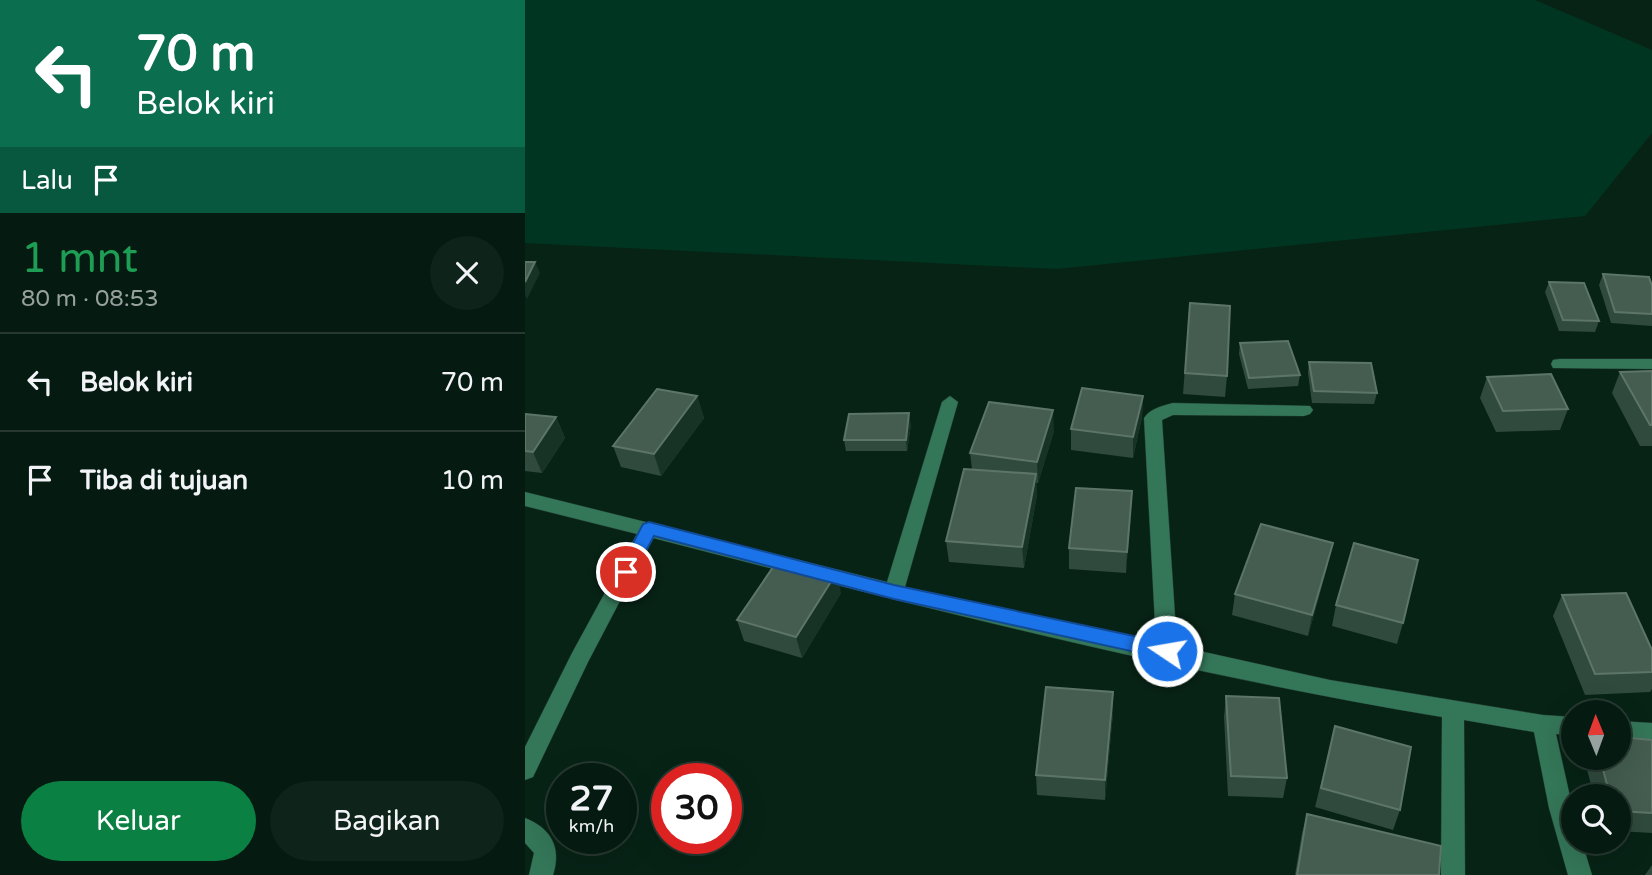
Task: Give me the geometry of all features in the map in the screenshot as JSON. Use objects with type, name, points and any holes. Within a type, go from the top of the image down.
[{"type":"street","points":[[1559,364],[1652,364]]},
{"type":"street","points":[[894,592],[950,402]]},
{"type":"street","points":[[1167,651],[1153,418],[1173,409],[1304,410]]},
{"type":"street","points":[[525,499],[894,592],[1330,689],[1561,725]]},
{"type":"street","points":[[525,771],[579,659],[649,529]]},
{"type":"street","points":[[1453,709],[1453,875]]},
{"type":"street","points":[[1543,724],[1561,808],[1580,875]]},
{"type":"street","points":[[1631,731],[1652,733]]},
{"type":"street","points":[[525,829],[541,839],[546,850],[541,875]]},
{"type":"green space","points":[[525,0],[1535,0],[1652,50],[1652,133],[1585,216],[1056,269],[525,243]]},
{"type":"building","points":[[525,262],[535,262],[525,282]]},
{"type":"building","points":[[1603,274],[1649,277],[1652,286],[1652,314],[1615,312]]},
{"type":"building","points":[[1549,282],[1584,283],[1599,321],[1563,320]]},
{"type":"building","points":[[1190,303],[1230,306],[1227,376],[1185,373]]},
{"type":"building","points":[[1288,341],[1300,375],[1249,378],[1240,343]]},
{"type":"building","points":[[1309,362],[1371,363],[1377,393],[1314,391]]},
{"type":"building","points":[[1652,371],[1652,425],[1650,425],[1620,372]]},
{"type":"building","points":[[1551,374],[1568,409],[1503,411],[1487,377]]},
{"type":"building","points":[[1082,388],[1143,396],[1133,437],[1071,429]]},
{"type":"building","points":[[657,389],[697,396],[654,454],[613,446]]},
{"type":"building","points":[[989,402],[1053,410],[1037,462],[970,453]]},
{"type":"building","points":[[909,413],[906,440],[844,440],[849,414]]},
{"type":"building","points":[[525,414],[556,417],[533,452],[525,451]]},
{"type":"building","points":[[964,469],[1036,474],[1022,547],[946,541]]},
{"type":"building","points":[[1076,488],[1132,491],[1127,552],[1069,548]]},
{"type":"building","points":[[1261,524],[1333,543],[1312,615],[1235,594]]},
{"type":"building","points":[[1354,543],[1418,560],[1403,623],[1336,605]]},
{"type":"building","points":[[780,557],[837,572],[796,637],[737,620]]},
{"type":"building","points":[[1626,593],[1652,650],[1652,672],[1595,674],[1562,595]]},
{"type":"building","points":[[1046,687],[1113,692],[1105,780],[1036,775]]},
{"type":"building","points":[[1226,696],[1279,698],[1287,778],[1231,776]]},
{"type":"building","points":[[1335,726],[1411,747],[1400,810],[1321,788]]},
{"type":"building","points":[[1631,738],[1652,740],[1652,813],[1631,812],[1631,784],[1607,784],[1603,770],[1631,770]]},
{"type":"building","points":[[1307,814],[1441,846],[1439,875],[1297,875]]},
{"type":"route","points":[[626,572],[649,529],[894,592],[1167,651]]}]
